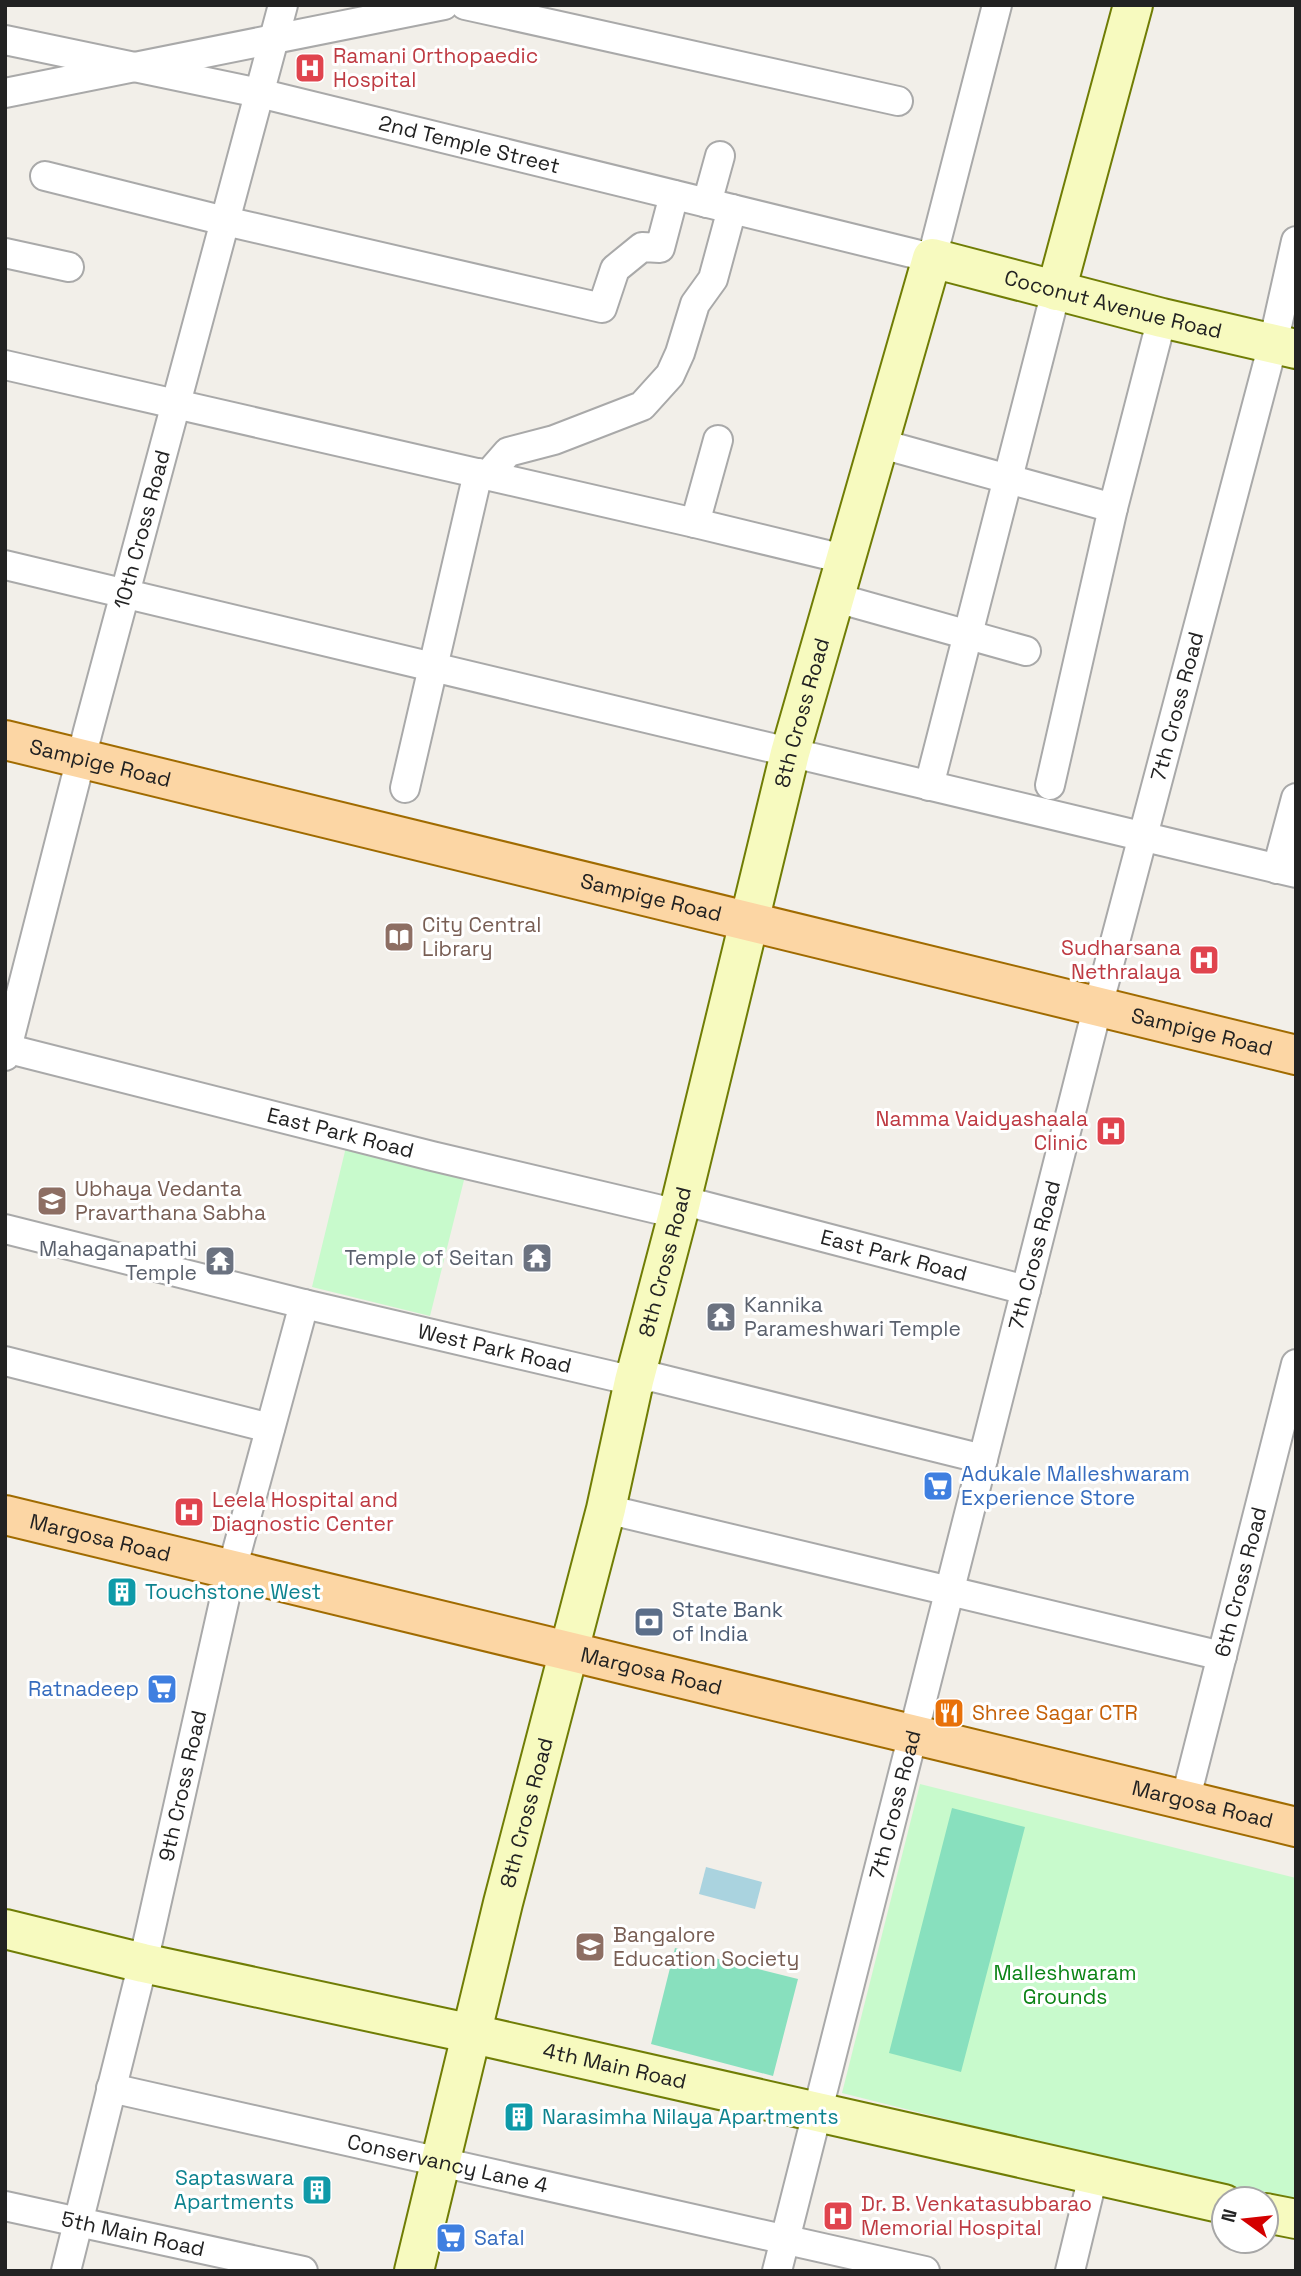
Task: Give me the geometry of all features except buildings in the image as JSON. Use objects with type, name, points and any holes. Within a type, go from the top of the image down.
[{"type":"main road","name":"Sampige Road","points":[[5,740],[1296,1055]]},
{"type":"main road","name":"Margosa Road","points":[[5,1515],[1296,1827]]},
{"type":"street","name":"10th Cross Road","points":[[6,1051],[81,759],[283,5]]},
{"type":"street","points":[[5,93],[444,5]]},
{"type":"street","points":[[465,5],[898,101]]},
{"type":"street","points":[[932,258],[997,5]]},
{"type":"street","points":[[929,786],[1133,5]]},
{"type":"street","name":"2nd Temple Street","points":[[5,40],[259,93],[932,258]]},
{"type":"street","points":[[405,788],[482,475],[508,452],[554,440],[642,406],[670,375],[680,353],[695,304],[713,279],[720,156]]},
{"type":"street","points":[[45,176],[225,221],[602,308],[615,269],[642,247],[660,248],[674,195]]},
{"type":"street","name":"7th Cross Road","points":[[777,2271],[1142,837],[1284,347],[1296,241]]},
{"type":"street","points":[[5,253],[69,267]]},
{"type":"street","name":"Coconut Avenue Road","points":[[932,258],[1056,292],[1284,347]]},
{"type":"street","name":"8th Cross Road","points":[[414,2271],[567,1651],[606,1508],[634,1381],[790,753],[932,258]]},
{"type":"street","points":[[1050,785],[1113,508],[1162,318]]},
{"type":"street","points":[[5,365],[844,559]]},
{"type":"street","points":[[695,523],[718,440]]},
{"type":"street","points":[[878,443],[1113,508]]},
{"type":"street","points":[[5,565],[1286,871],[1296,798]]},
{"type":"street","points":[[833,597],[1026,651]]},
{"type":"street","name":"East Park Road","points":[[6,1051],[432,1156],[679,1207],[1026,1290]]},
{"type":"street","name":"West Park Road","points":[[5,1229],[304,1304],[634,1381],[653,1377],[983,1459]]},
{"type":"street","name":"9th Cross Road","points":[[66,2271],[143,1963],[232,1570],[304,1304]]},
{"type":"street","points":[[5,1361],[270,1428]]},
{"type":"street","name":"6th Cross Road","points":[[1185,1801],[1296,1364]]},
{"type":"street","points":[[606,1508],[1222,1656]]},
{"type":"street","name":"4th Main Road","points":[[5,1930],[1210,2201]]},
{"type":"street","name":"Conservancy Lane 4","points":[[111,2088],[925,2271]]},
{"type":"street","points":[[1070,2271],[1093,2176]]},
{"type":"street","name":"5th Main Road","points":[[5,2206],[303,2271]]},
{"type":"green space","points":[[347,1143],[466,1172],[430,1316],[312,1287]]},
{"type":"green space","name":"Malleshwaram Grounds","points":[[920,1784],[1296,1878],[1296,2207],[1280,2203],[1280,2185],[1210,2185],[842,2093]]},
{"type":"green space","points":[[952,1808],[1025,1827],[961,2072],[889,2053]]},
{"type":"green space","points":[[675,1948],[798,1979],[773,2076],[651,2044]]},
{"type":"water","points":[[706,1867],[762,1882],[755,1909],[699,1894]]},
{"type":"place","name":"Ramani Orthopaedic Hospital","points":[[310,68]]},
{"type":"place","name":"City Central Library","points":[[399,937]]},
{"type":"place","name":"Sudharsana Nethralaya","points":[[1204,960]]},
{"type":"place","name":"Namma Vaidyashaala Clinic","points":[[1111,1131]]},
{"type":"place","name":"Ubhaya Vedanta Pravarthana Sabha","points":[[52,1201]]},
{"type":"place","name":"Temple of Seitan","points":[[537,1258]]},
{"type":"place","name":"Mahaganapathi Temple","points":[[220,1261]]},
{"type":"place","name":"Kannika Parameshwari Temple","points":[[721,1317]]},
{"type":"place","name":"Adukale Malleshwaram Experience Store","points":[[938,1486]]},
{"type":"place","name":"Leela Hospital and Diagnostic Center","points":[[189,1512]]},
{"type":"place","name":"Touchstone West","points":[[122,1592]]},
{"type":"place","name":"State Bank of India","points":[[649,1622]]},
{"type":"place","name":"Ratnadeep","points":[[162,1689]]},
{"type":"place","name":"Shree Sagar CTR","points":[[949,1713]]},
{"type":"place","name":"Bangalore Education Society","points":[[590,1947]]},
{"type":"place","name":"Narasimha Nilaya Apartments","points":[[519,2117]]},
{"type":"place","name":"Saptaswara Apartments","points":[[317,2190]]},
{"type":"place","name":"Dr. B. Venkatasubbarao Memorial Hospital","points":[[838,2216]]},
{"type":"place","name":"Safal","points":[[451,2238]]}]
